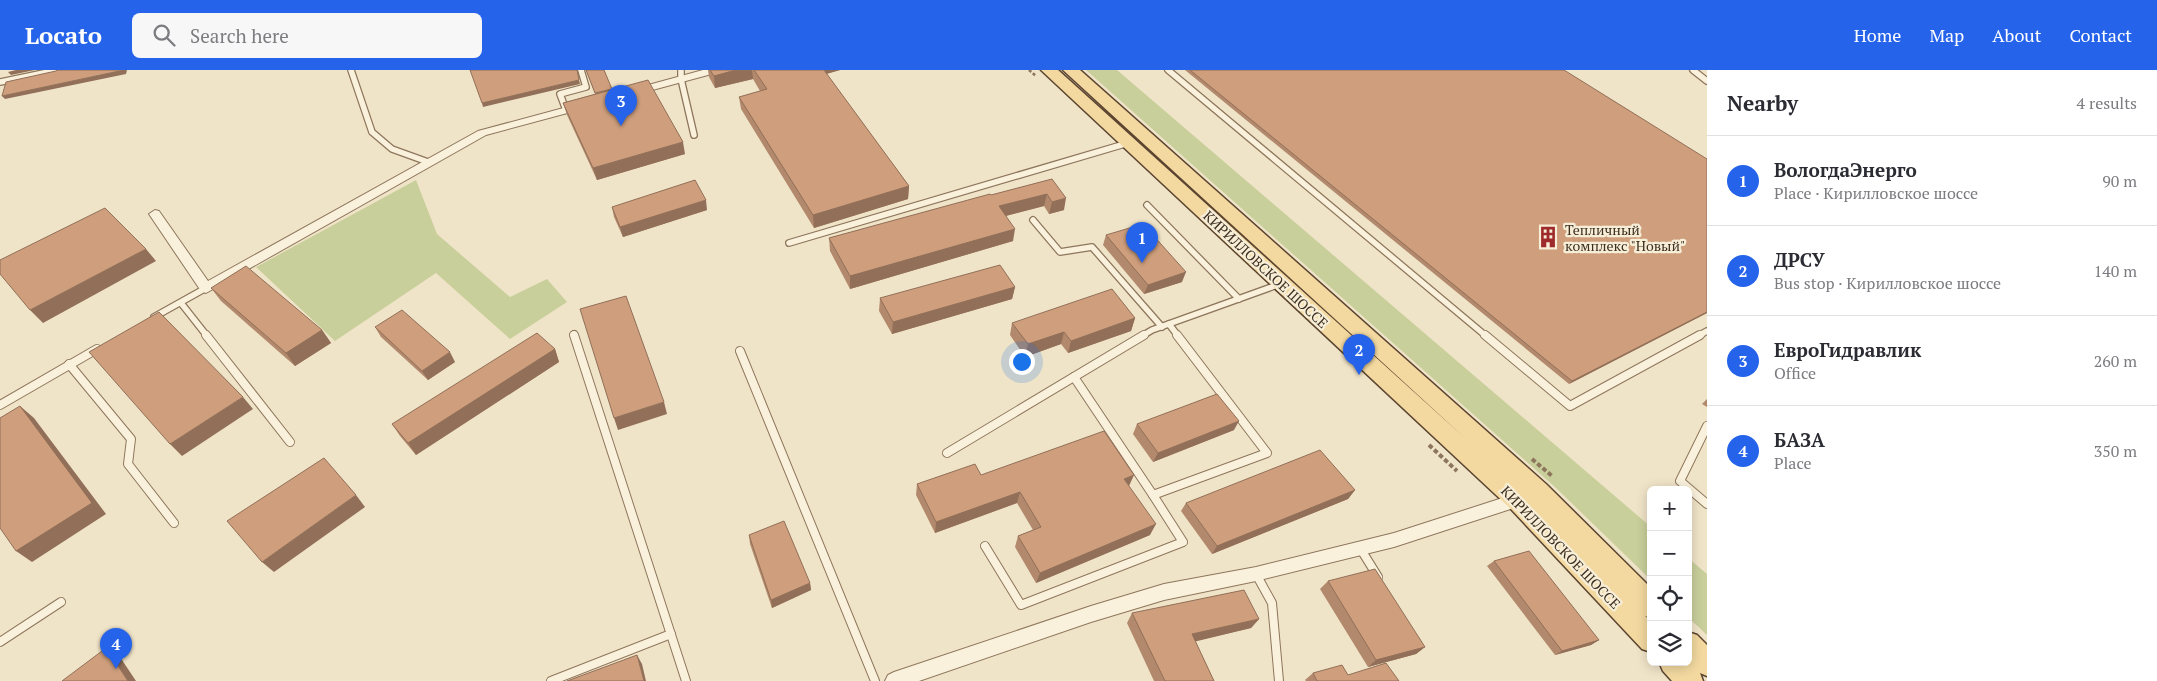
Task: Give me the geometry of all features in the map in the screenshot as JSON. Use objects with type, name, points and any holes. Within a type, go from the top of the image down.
[{"type":"main road","name":"КИРИЛЛОВСКОЕ ШОССЕ","points":[[1049,70],[1283,284],[1528,496],[1647,602]]},
{"type":"main road","name":"КИРИЛЛОВСКОЕ ШОССЕ","points":[[1071,70],[1302,277],[1528,496],[1647,635]]},
{"type":"main road","points":[[1692,648],[1707,663]]},
{"type":"main road","points":[[1676,666],[1690,681]]},
{"type":"street","points":[[623,94],[681,74],[715,70]]},
{"type":"street","points":[[155,214],[206,288],[482,133],[594,102]]},
{"type":"street","points":[[894,681],[1090,614],[1164,592],[1256,574],[1394,540],[1528,496]]},
{"type":"lane","points":[[0,82],[58,70]]},
{"type":"lane","points":[[351,70],[372,132],[392,149],[428,162]]},
{"type":"lane","points":[[566,110],[560,94],[586,87],[581,70]]},
{"type":"lane","points":[[1168,70],[1570,406],[1707,331]]},
{"type":"lane","points":[[1693,70],[1707,81]]},
{"type":"lane","points":[[681,74],[694,135]]},
{"type":"lane","points":[[789,243],[1128,143]]},
{"type":"lane","points":[[1147,206],[1239,299]]},
{"type":"lane","points":[[1033,220],[1060,252],[1092,247],[1165,325],[1267,453],[1153,494]]},
{"type":"lane","points":[[947,453],[1152,330],[1283,284]]},
{"type":"lane","points":[[146,322],[206,288]]},
{"type":"lane","points":[[181,303],[290,442]]},
{"type":"lane","points":[[574,334],[686,681]]},
{"type":"lane","points":[[0,405],[103,345]]},
{"type":"lane","points":[[740,351],[876,681]]},
{"type":"lane","points":[[69,364],[131,439],[128,464],[174,523]]},
{"type":"lane","points":[[986,546],[1021,605],[1183,542],[1074,377]]},
{"type":"lane","points":[[1707,426],[1680,481],[1707,504]]},
{"type":"lane","points":[[1360,548],[1383,585]]},
{"type":"lane","points":[[1256,574],[1272,603],[1280,681]]},
{"type":"lane","points":[[0,642],[61,602]]},
{"type":"lane","points":[[551,681],[671,634]]},
{"type":"green space","points":[[1086,70],[1117,70],[1647,524],[1647,576],[1556,488]]},
{"type":"green space","points":[[416,180],[437,234],[510,297],[547,279],[567,302],[510,339],[436,273],[335,341],[256,267]]},
{"type":"green space","points":[[1692,561],[1707,574],[1707,635],[1692,621]]},
{"type":"building","points":[[57,70],[124,70],[2,96],[6,82]]},
{"type":"building","points":[[470,70],[577,70],[579,80],[482,103]]},
{"type":"building","points":[[586,70],[604,70],[612,89],[595,93]]},
{"type":"building","points":[[710,70],[736,70],[714,76]]},
{"type":"building","points":[[754,70],[824,70],[909,186],[813,215],[739,97],[767,89]]},
{"type":"building","name":"Тепличный комплекс \"Новый\"","points":[[1190,70],[1564,70],[1707,159],[1707,312],[1572,381]]},
{"type":"building","points":[[648,80],[683,142],[593,168],[563,103]]},
{"type":"building","points":[[1052,179],[1066,198],[1052,202],[1047,194],[999,206],[1015,229],[850,276],[829,238],[990,194]]},
{"type":"building","points":[[695,180],[706,200],[620,227],[612,207]]},
{"type":"building","points":[[105,208],[146,249],[30,310],[0,274],[0,260]]},
{"type":"building","points":[[1143,224],[1186,272],[1148,285],[1106,235]]},
{"type":"building","points":[[1000,265],[1015,287],[893,322],[880,298]]},
{"type":"building","points":[[246,266],[322,330],[286,353],[211,288]]},
{"type":"building","points":[[1112,289],[1135,318],[1071,341],[1064,332],[1028,344],[1012,323]]},
{"type":"building","points":[[626,296],[664,402],[614,418],[580,309]]},
{"type":"building","points":[[402,310],[450,352],[422,371],[375,327]]},
{"type":"building","points":[[159,312],[243,397],[170,444],[89,352]]},
{"type":"building","points":[[537,333],[555,349],[408,443],[392,424]]},
{"type":"building","points":[[1217,394],[1239,421],[1158,453],[1137,424]]},
{"type":"building","points":[[20,406],[92,503],[16,551],[0,528],[0,418]]},
{"type":"building","points":[[1104,431],[1134,475],[1124,479],[1156,524],[1040,573],[1018,536],[1041,527],[1020,492],[936,522],[917,484],[975,464],[981,475]]},
{"type":"building","points":[[1320,450],[1355,490],[1217,546],[1186,503]]},
{"type":"building","points":[[324,458],[356,495],[262,562],[227,521]]},
{"type":"building","points":[[784,521],[810,583],[771,600],[749,535]]},
{"type":"building","points":[[1529,551],[1599,640],[1562,651],[1494,561]]},
{"type":"building","points":[[1375,569],[1425,647],[1376,660],[1328,581]]},
{"type":"building","points":[[1244,590],[1259,619],[1192,634],[1214,681],[1165,681],[1132,613]]},
{"type":"building","points":[[106,648],[128,681],[62,681]]},
{"type":"building","points":[[637,655],[644,681],[567,681]]},
{"type":"building","points":[[1386,663],[1399,681],[1317,681],[1313,673],[1342,665],[1348,675]]},
{"type":"place","name":"ЕвроГидравлик","points":[[621,126]]},
{"type":"place","name":"Тепличный комплекс \"Новый\"","points":[[1548,237]]},
{"type":"place","name":"ВологдаЭнерго","points":[[1142,263]]},
{"type":"place","name":"ДРСУ","points":[[1359,375]]},
{"type":"place","name":"БАЗА","points":[[116,669]]}]
